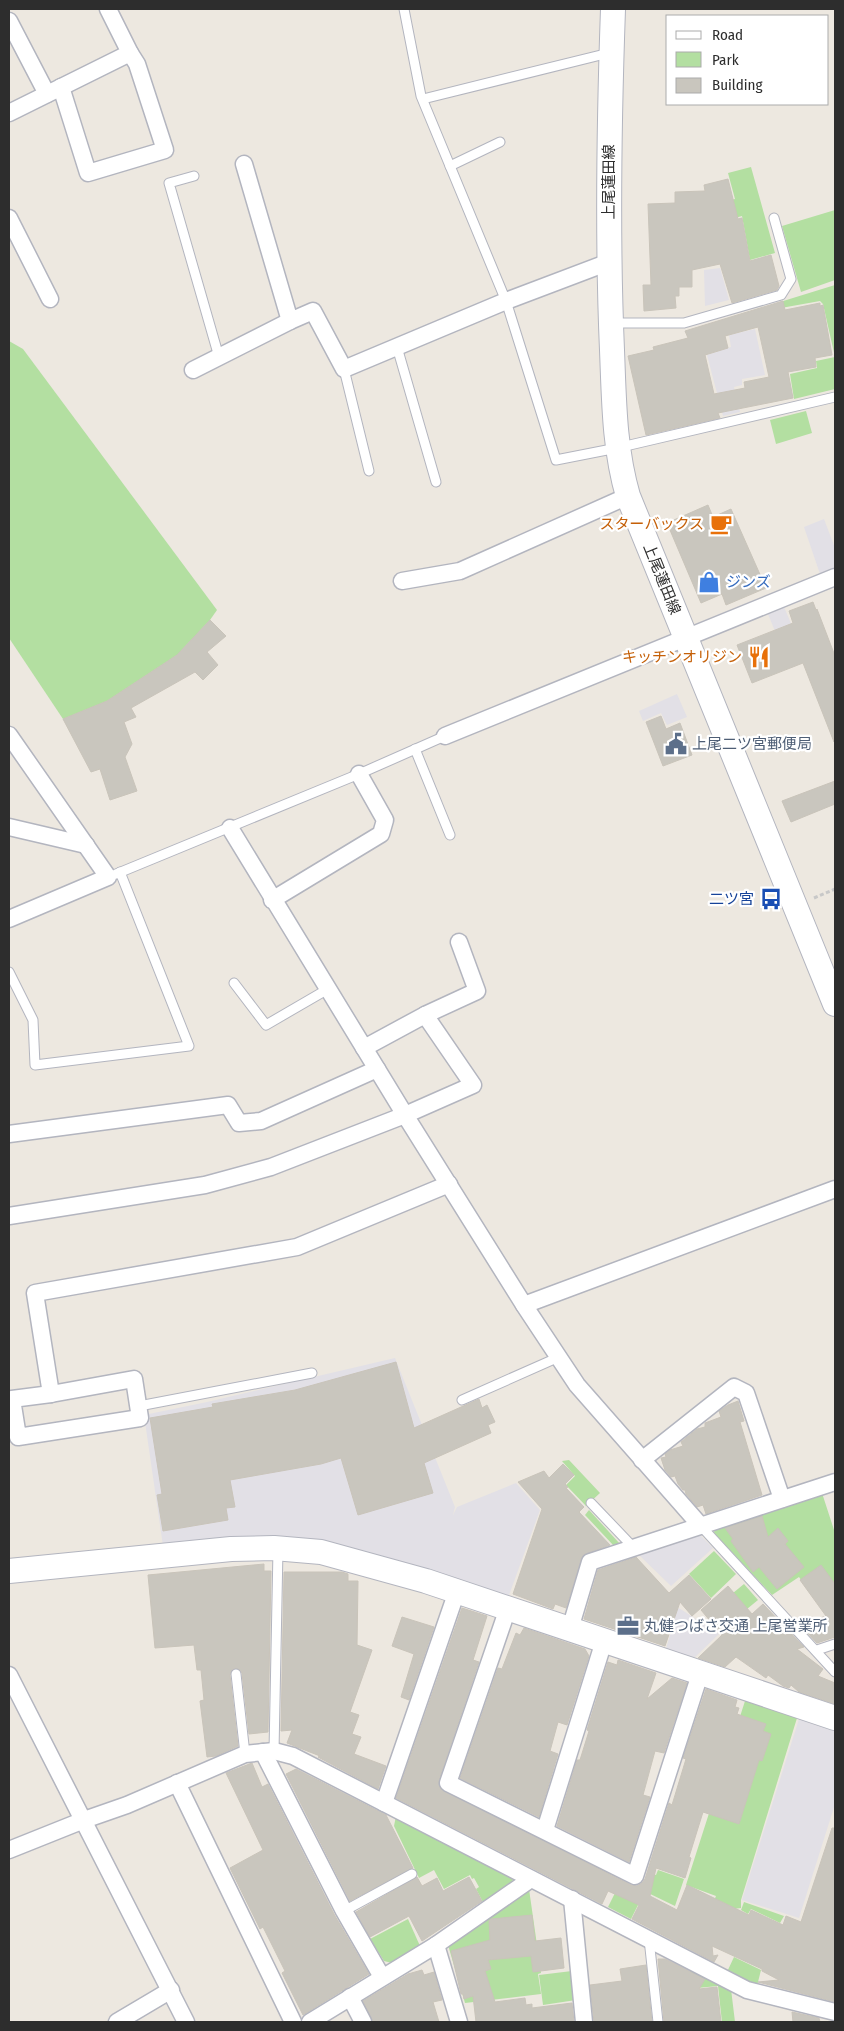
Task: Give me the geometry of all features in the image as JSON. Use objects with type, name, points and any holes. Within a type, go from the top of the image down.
[{"type":"main road","name":"上尾蓮田線","points":[[613,9],[609,262],[617,448],[622,475],[628,496],[686,638],[830,978],[835,1004]]},
{"type":"main road","points":[[9,1571],[231,1549],[278,1548],[321,1552],[370,1564],[457,1591],[835,1718]]},
{"type":"street","points":[[9,21],[54,91],[88,173],[165,150],[137,64],[108,9]]},
{"type":"street","points":[[9,113],[130,52]]},
{"type":"street","points":[[244,164],[290,321]]},
{"type":"street","points":[[9,218],[50,299]]},
{"type":"street","points":[[193,370],[313,311],[344,369],[506,301],[609,262]]},
{"type":"street","points":[[402,581],[460,572],[628,496]]},
{"type":"street","points":[[445,736],[835,578]]},
{"type":"street","points":[[9,735],[86,845],[114,874],[9,918]]},
{"type":"street","points":[[272,900],[381,834],[385,820],[359,774]]},
{"type":"street","points":[[9,827],[86,845]]},
{"type":"street","points":[[230,828],[272,900],[405,1115],[524,1305],[577,1385],[700,1525]]},
{"type":"street","points":[[364,1048],[425,1015],[477,991],[459,942]]},
{"type":"street","points":[[9,1216],[214,1182],[271,1167],[405,1115],[473,1085],[425,1015]]},
{"type":"street","points":[[9,1134],[228,1105],[239,1123],[261,1121],[377,1069]]},
{"type":"street","points":[[52,1394],[35,1292],[297,1247],[449,1184]]},
{"type":"street","points":[[524,1305],[835,1189]]},
{"type":"street","points":[[134,1379],[140,1418],[18,1438],[10,1400],[52,1394],[134,1379]]},
{"type":"street","points":[[642,1460],[734,1387],[746,1393],[782,1499]]},
{"type":"street","points":[[570,1629],[590,1562],[835,1482]]},
{"type":"street","points":[[384,1803],[457,1591]]},
{"type":"street","points":[[508,1608],[448,1783],[635,1876],[700,1674]]},
{"type":"street","points":[[545,1830],[604,1640]]},
{"type":"street","points":[[9,1675],[186,2022]]},
{"type":"street","points":[[269,1752],[344,1911],[382,1977]]},
{"type":"street","points":[[9,1850],[127,1805],[245,1754],[269,1752],[293,1756],[747,1990],[835,2012]]},
{"type":"street","points":[[177,1782],[293,2022]]},
{"type":"street","points":[[310,2022],[436,1945],[531,1879]]},
{"type":"street","points":[[572,1900],[584,2022]]},
{"type":"street","points":[[436,1945],[459,2022]]},
{"type":"street","points":[[117,2022],[171,1990]]},
{"type":"street","points":[[350,1997],[363,2022]]},
{"type":"lane","points":[[404,9],[423,99],[506,301],[556,460],[617,448],[835,397]]},
{"type":"lane","points":[[423,99],[612,53]]},
{"type":"lane","points":[[450,166],[500,142]]},
{"type":"lane","points":[[194,176],[169,182],[219,356]]},
{"type":"lane","points":[[611,323],[684,323],[781,295],[791,279],[774,218]]},
{"type":"lane","points":[[397,347],[436,482]]},
{"type":"lane","points":[[344,369],[369,471]]},
{"type":"lane","points":[[9,972],[33,1020],[35,1065],[189,1046],[114,874],[230,828],[445,736]]},
{"type":"lane","points":[[415,749],[450,835]]},
{"type":"lane","points":[[234,983],[266,1025],[328,988]]},
{"type":"lane","points":[[462,1400],[559,1357]]},
{"type":"lane","points":[[138,1406],[312,1373]]},
{"type":"lane","points":[[591,1502],[633,1547]]},
{"type":"lane","points":[[700,1525],[817,1650],[835,1672]]},
{"type":"lane","points":[[269,1752],[278,1548]]},
{"type":"lane","points":[[817,1650],[835,1644]]},
{"type":"lane","points":[[236,1674],[245,1754]]},
{"type":"lane","points":[[344,1911],[412,1874]]},
{"type":"lane","points":[[649,1940],[658,2022]]},
{"type":"shaded area","points":[[720,268],[729,300],[705,306],[704,270]]},
{"type":"shaded area","points":[[755,329],[765,375],[742,379],[742,385],[734,387],[740,412],[723,416],[707,355],[731,347],[729,335]]},
{"type":"shaded area","points":[[824,519],[835,548],[835,568],[820,574],[804,527]]},
{"type":"shaded area","points":[[784,607],[807,661],[790,668],[768,614]]},
{"type":"shaded area","points":[[677,694],[687,717],[667,725],[661,713],[643,721],[639,711]]},
{"type":"shaded area","points":[[395,1358],[455,1507],[453,1515],[457,1507],[516,1483],[540,1510],[508,1598],[401,1562],[317,1539],[252,1537],[163,1546],[144,1415]]},
{"type":"shaded area","points":[[699,1534],[713,1548],[671,1586],[637,1553]]},
{"type":"shaded area","points":[[653,1595],[682,1610],[719,1634],[693,1659],[666,1649],[675,1617],[621,1598]]},
{"type":"shaded area","points":[[799,1719],[835,1730],[835,1804],[799,1918],[742,1900]]},
{"type":"green space","points":[[751,167],[775,253],[750,260],[742,216],[735,218],[698,207],[735,199],[728,173]]},
{"type":"green space","points":[[835,210],[835,280],[801,292],[782,226]]},
{"type":"green space","points":[[835,285],[835,357],[823,304],[820,301],[781,308],[780,302]]},
{"type":"green space","points":[[9,341],[23,349],[217,610],[177,655],[107,701],[63,719],[9,638]]},
{"type":"green space","points":[[835,357],[835,389],[794,399],[790,374],[817,368],[816,361]]},
{"type":"green space","points":[[806,411],[812,433],[776,444],[770,420]]},
{"type":"green space","points":[[569,1460],[600,1493],[586,1506],[566,1485],[575,1476],[562,1461]]},
{"type":"green space","points":[[822,1493],[835,1533],[835,1611],[826,1614],[799,1577],[772,1595],[714,1533],[715,1526]]},
{"type":"green space","points":[[589,1510],[620,1544],[614,1546],[585,1515]]},
{"type":"green space","points":[[714,1551],[736,1574],[711,1598],[689,1574]]},
{"type":"green space","points":[[744,1584],[758,1600],[747,1609],[733,1593]]},
{"type":"green space","points":[[745,1701],[797,1718],[741,1900],[741,1908],[709,1912],[716,1896],[686,1885]]},
{"type":"green space","points":[[396,1816],[512,1876],[513,1883],[484,1904],[476,1889],[479,1887],[470,1875],[444,1889],[434,1870],[419,1878],[394,1826]]},
{"type":"green space","points":[[658,1870],[684,1879],[675,1906],[644,1891],[651,1874],[656,1875]]},
{"type":"green space","points":[[621,1881],[644,1893],[631,1919],[608,1907]]},
{"type":"green space","points":[[529,1889],[541,1973],[538,1974],[541,1994],[465,2003],[448,1945]]},
{"type":"green space","points":[[744,1902],[784,1916],[780,1923],[751,1909],[748,1914],[741,1910]]},
{"type":"green space","points":[[408,1919],[420,1946],[392,1963],[384,1961],[370,1939]]},
{"type":"green space","points":[[734,1957],[761,1970],[757,1986],[727,1972]]},
{"type":"green space","points":[[690,1968],[731,1989],[735,2022],[722,2022],[718,1986],[697,1988],[692,1984]]},
{"type":"green space","points":[[572,1971],[576,2000],[543,2005],[539,1975]]},
{"type":"building","points":[[728,179],[738,219],[742,218],[750,261],[771,255],[779,286],[777,290],[732,303],[720,264],[692,270],[692,287],[679,287],[679,296],[675,296],[676,308],[644,311],[643,285],[651,285],[648,204],[675,203],[675,192],[705,191],[704,185]]},
{"type":"building","points":[[783,301],[785,310],[820,303],[820,306],[823,305],[832,355],[815,358],[816,367],[788,372],[793,398],[718,413],[720,418],[646,435],[628,356],[654,350],[653,347],[688,338],[685,331]],"holes":[[[758,327],[769,377],[744,382],[745,388],[714,394],[705,355],[728,348],[725,336]]]},
{"type":"building","points":[[708,505],[713,517],[731,509],[766,588],[726,605],[722,594],[701,603],[667,523]]},
{"type":"building","points":[[813,602],[835,656],[834,742],[803,663],[752,683],[737,645],[793,623],[789,611]]},
{"type":"building","points":[[210,620],[226,636],[207,652],[218,665],[203,680],[195,672],[131,708],[136,717],[124,722],[132,744],[125,757],[137,791],[110,800],[100,769],[91,772],[63,719],[107,701],[177,655]]},
{"type":"building","points":[[661,716],[666,729],[680,723],[692,755],[663,766],[646,722]]},
{"type":"building","points":[[835,781],[835,804],[791,822],[782,801]]},
{"type":"building","points":[[396,1362],[414,1428],[479,1399],[482,1408],[487,1405],[495,1422],[488,1425],[491,1433],[424,1463],[433,1493],[358,1515],[341,1458],[321,1464],[230,1480],[235,1507],[226,1508],[228,1520],[163,1531],[157,1495],[162,1494],[150,1418],[213,1407],[212,1404],[295,1390]]},
{"type":"building","points":[[738,1401],[744,1421],[740,1422],[762,1495],[706,1514],[703,1505],[697,1507],[685,1490],[678,1484],[675,1476],[671,1477],[665,1470],[661,1458],[666,1457],[665,1454],[670,1450],[683,1446],[681,1442],[697,1429],[705,1427],[705,1423],[721,1417],[719,1411]]},
{"type":"building","points":[[563,1464],[574,1475],[565,1484],[568,1487],[566,1488],[584,1507],[579,1512],[610,1545],[583,1555],[566,1608],[555,1604],[553,1609],[513,1594],[542,1509],[518,1482],[544,1471],[549,1478]]},
{"type":"building","points":[[762,1516],[768,1537],[778,1528],[788,1541],[785,1544],[804,1567],[777,1589],[759,1567],[753,1572],[731,1541],[733,1539],[725,1528]]},
{"type":"building","points":[[636,1557],[669,1593],[689,1575],[711,1599],[692,1616],[680,1602],[665,1646],[584,1619],[598,1570]]},
{"type":"building","points":[[264,1564],[264,1571],[271,1571],[268,1732],[249,1734],[242,1673],[239,1669],[233,1669],[230,1675],[238,1746],[216,1756],[207,1757],[200,1701],[204,1700],[201,1670],[197,1670],[194,1645],[155,1648],[148,1575]]},
{"type":"building","points":[[821,1565],[835,1584],[835,1637],[817,1643],[800,1625],[826,1616],[800,1580]]},
{"type":"building","points":[[284,1572],[342,1572],[348,1574],[348,1581],[358,1581],[357,1645],[372,1650],[350,1712],[359,1715],[352,1734],[361,1737],[354,1754],[386,1766],[378,1789],[318,1757],[320,1756],[287,1743],[292,1730],[281,1731]]},
{"type":"building","points":[[728,1586],[752,1614],[763,1604],[804,1647],[797,1649],[823,1669],[818,1676],[835,1683],[835,1704],[799,1692],[791,1685],[789,1688],[783,1686],[768,1675],[766,1678],[736,1657],[725,1667],[698,1658],[722,1635],[701,1610]]},
{"type":"building","points":[[462,1608],[487,1616],[473,1660],[479,1662],[439,1780],[440,1788],[631,1885],[637,1886],[645,1879],[669,1803],[672,1805],[686,1759],[683,1758],[706,1689],[737,1700],[735,1707],[739,1708],[737,1714],[766,1724],[763,1731],[771,1734],[762,1761],[759,1760],[739,1824],[703,1812],[689,1857],[691,1858],[685,1878],[656,1868],[650,1896],[677,1910],[687,1885],[749,1915],[751,1910],[783,1925],[786,1916],[801,1922],[832,1828],[835,1828],[835,2002],[758,1982],[779,1980],[762,1971],[762,1969],[712,1946],[713,1956],[718,1955],[714,1962],[632,1919],[639,1905],[608,1891],[602,1904],[396,1798]]},
{"type":"building","points":[[402,1617],[434,1627],[409,1700],[401,1697],[414,1654],[392,1646]]},
{"type":"building","points":[[524,1628],[585,1649],[589,1656],[567,1725],[558,1722],[550,1751],[558,1754],[539,1817],[460,1778],[498,1668],[502,1669],[516,1633],[520,1635]]},
{"type":"building","points":[[618,1660],[656,1673],[647,1699],[672,1678],[687,1683],[664,1753],[655,1751],[643,1795],[650,1797],[629,1862],[557,1826],[577,1760],[580,1760],[589,1731],[587,1730],[608,1662],[617,1665]]},
{"type":"building","points":[[252,1763],[262,1787],[268,1784],[335,1916],[369,1974],[303,2015],[282,1973],[285,1971],[263,1927],[260,1929],[230,1868],[263,1850],[226,1773]]},
{"type":"building","points":[[296,1769],[386,1815],[413,1868],[350,1901],[286,1774]]},
{"type":"building","points":[[417,1877],[422,1886],[437,1878],[443,1891],[469,1877],[482,1901],[422,1941],[409,1916],[370,1937],[356,1912]]},
{"type":"building","points":[[532,1915],[535,1941],[561,1938],[564,1968],[533,1972],[531,1956],[488,1960],[491,1969],[485,1971],[495,2002],[525,1998],[526,2005],[532,2004],[532,2008],[572,2003],[574,2022],[476,2022],[473,1996],[464,1999],[463,1994],[461,1994],[451,1951],[490,1940],[489,1921],[491,1919]]},
{"type":"building","points":[[658,1959],[665,1959],[705,1979],[699,1989],[717,1987],[721,2022],[664,2022]]},
{"type":"building","points":[[646,1965],[652,2022],[594,2022],[590,1985],[622,1981],[620,1969]]},
{"type":"building","points":[[422,1970],[424,1975],[434,1972],[442,2000],[433,2002],[439,2022],[373,2022],[363,2001],[408,1974]]},
{"type":"building","points":[[792,2012],[819,2018],[820,2022],[793,2022]]},
{"type":"place","name":"スターバックス","points":[[721,524]]},
{"type":"place","name":"ジンズ","points":[[709,582]]},
{"type":"place","name":"キッチンオリジン","points":[[759,657]]},
{"type":"place","name":"上尾二ツ宮郵便局","points":[[676,744]]},
{"type":"place","name":"二ツ宮","points":[[771,899]]},
{"type":"place","name":"丸健つばさ交通 上尾営業所","points":[[628,1626]]}]
